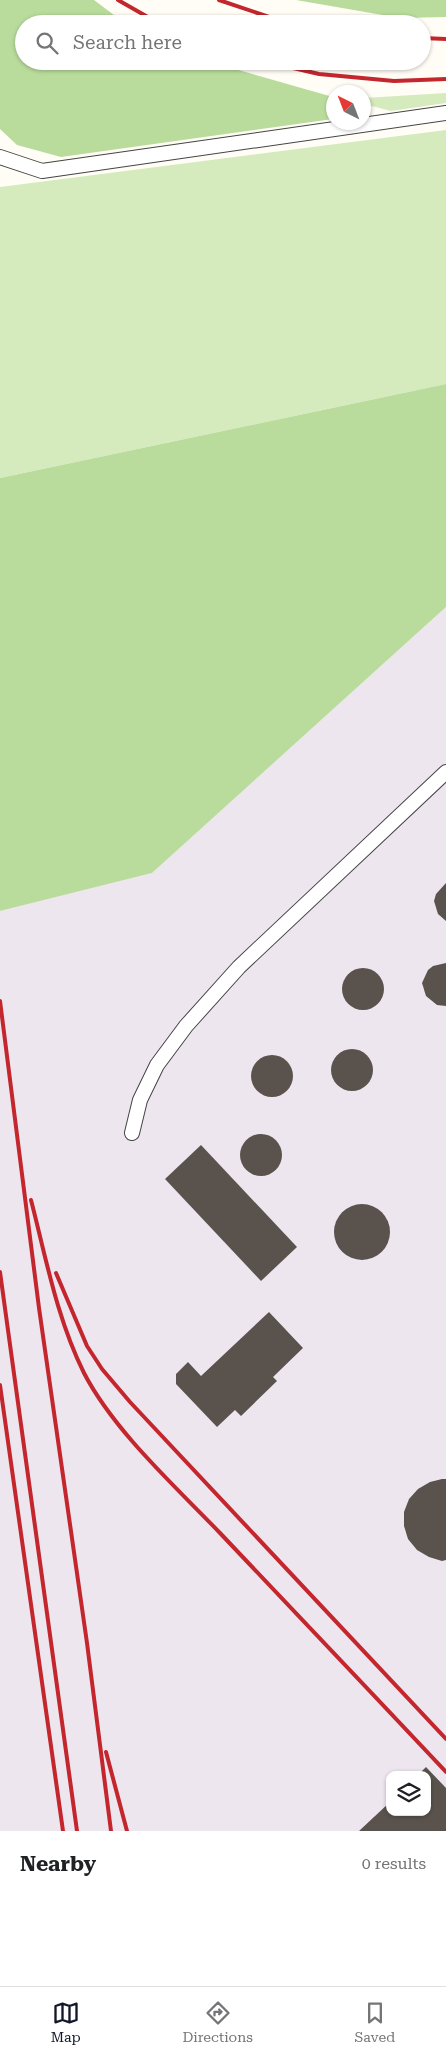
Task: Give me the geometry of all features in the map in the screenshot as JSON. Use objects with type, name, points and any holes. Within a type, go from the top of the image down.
[{"type":"lane","points":[[0,157],[42,171],[446,113]]},
{"type":"lane","points":[[132,1133],[140,1100],[157,1065],[186,1026],[240,967],[446,772]]},
{"type":"shaded area","points":[[446,607],[446,1831],[0,1831],[0,911],[152,873]]},
{"type":"green space","points":[[0,0],[94,0],[114,15],[15,15],[15,70],[238,70],[326,95],[326,120],[61,157],[17,145],[0,129]]},
{"type":"green space","points":[[296,0],[446,0],[446,17],[431,17],[431,15],[383,15]]},
{"type":"green space","points":[[446,93],[446,103],[391,111],[371,106],[371,98]]},
{"type":"green space","points":[[446,130],[446,384],[0,478],[0,187]]},
{"type":"green space","points":[[446,384],[446,607],[152,873],[0,911],[0,478]]},
{"type":"building","points":[[446,883],[446,921],[438,914],[434,901],[436,894]]},
{"type":"building","points":[[446,963],[446,1006],[437,1005],[426,996],[422,983],[428,970],[433,966]]},
{"type":"building","points":[[367,968],[375,971],[381,977],[384,989],[381,1001],[375,1007],[359,1010],[351,1007],[345,1001],[342,985],[345,977],[351,971]]},
{"type":"building","points":[[356,1049],[364,1052],[370,1058],[373,1070],[370,1082],[364,1088],[348,1091],[340,1088],[334,1082],[331,1066],[334,1058],[340,1052]]},
{"type":"building","points":[[276,1055],[284,1058],[290,1064],[293,1076],[290,1088],[284,1094],[268,1097],[260,1094],[254,1088],[251,1072],[254,1064],[260,1058]]},
{"type":"building","points":[[265,1134],[273,1137],[279,1143],[282,1155],[279,1167],[273,1173],[257,1176],[249,1173],[243,1167],[240,1151],[243,1143],[249,1137]]},
{"type":"building","points":[[201,1145],[297,1247],[261,1281],[165,1179]]},
{"type":"building","points":[[356,1204],[368,1204],[378,1208],[386,1216],[390,1232],[386,1248],[378,1256],[368,1260],[356,1260],[346,1256],[338,1248],[334,1238],[334,1226],[338,1216],[346,1208]]},
{"type":"building","points":[[269,1312],[303,1348],[273,1377],[277,1381],[241,1416],[235,1410],[217,1427],[176,1384],[176,1374],[188,1362],[201,1376]]},
{"type":"building","points":[[446,1479],[446,1560],[442,1561],[429,1557],[417,1550],[408,1539],[404,1526],[404,1512],[409,1499],[418,1489],[430,1482]]},
{"type":"building","points":[[431,1772],[446,1788],[446,1831],[359,1831],[386,1806],[386,1816],[431,1816]]},
{"type":"railway","points":[[118,0],[144,15]]},
{"type":"railway","points":[[219,0],[263,15]]},
{"type":"railway","points":[[431,38],[446,39]]},
{"type":"railway","points":[[302,70],[319,74],[394,81],[446,79]]},
{"type":"railway","points":[[0,1001],[39,1308],[87,1643],[111,1831]]},
{"type":"railway","points":[[31,1200],[66,1331],[84,1373],[112,1416],[146,1457],[446,1772]]},
{"type":"railway","points":[[0,1272],[77,1831]]},
{"type":"railway","points":[[56,1273],[87,1346],[102,1369],[130,1402],[446,1739]]},
{"type":"railway","points":[[0,1385],[63,1831]]},
{"type":"railway","points":[[106,1752],[127,1831]]}]
